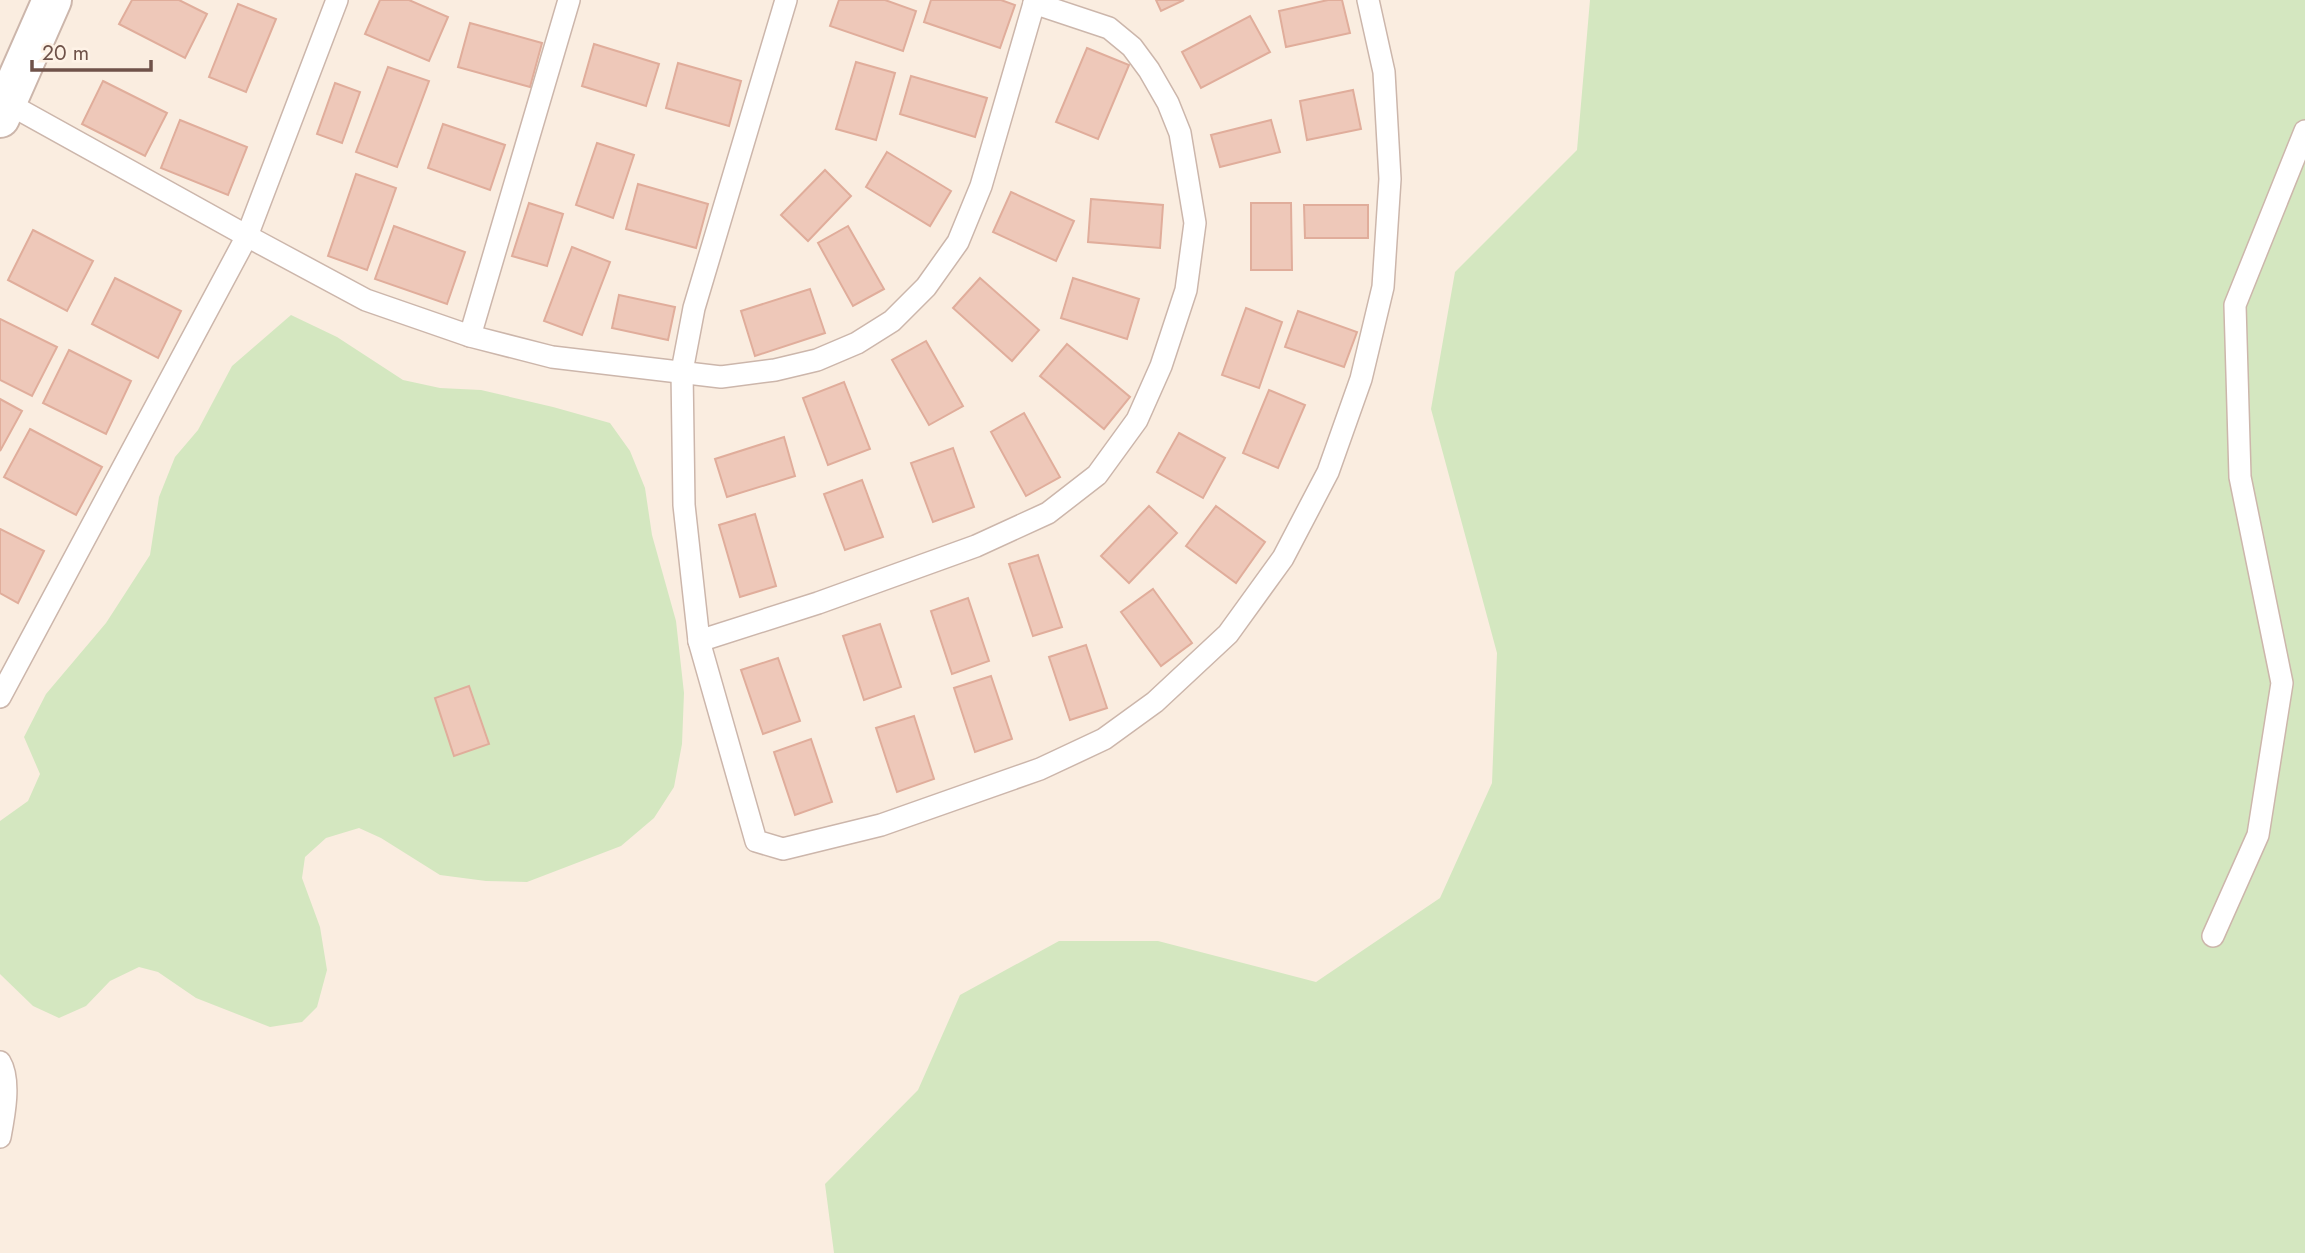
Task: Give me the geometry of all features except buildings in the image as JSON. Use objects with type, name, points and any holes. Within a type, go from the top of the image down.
[{"type":"street","points":[[2,107],[52,0]]},
{"type":"lane","points":[[0,697],[247,236],[337,0]]},
{"type":"lane","points":[[470,336],[569,0]]},
{"type":"lane","points":[[786,0],[694,308],[682,371],[684,505],[699,640],[756,841],[783,849],[881,825],[1040,769],[1104,739],[1155,702],[1228,634],[1283,558],[1328,472],[1361,379],[1383,287],[1390,179],[1384,72],[1368,0]]},
{"type":"lane","points":[[2,107],[366,300],[470,336],[552,358],[722,377],[775,370],[817,360],[857,343],[892,321],[926,287],[958,243],[982,186],[1035,2],[1109,28],[1132,47],[1168,103],[1180,133],[1195,223],[1186,290],[1161,366],[1138,420],[1097,475],[1048,513],[964,550],[818,603],[699,640]]},
{"type":"lane","points":[[2213,936],[2258,835],[2283,683],[2240,477],[2235,304],[2305,131]]},
{"type":"lane","points":[[0,1062],[4,1068],[6,1105],[0,1137]]},
{"type":"green space","points":[[1590,0],[2305,0],[2305,1253],[834,1253],[825,1184],[918,1090],[960,995],[1059,941],[1158,941],[1316,982],[1440,898],[1492,783],[1497,653],[1431,409],[1455,272],[1577,150]]},
{"type":"green space","points":[[291,315],[337,337],[403,380],[440,388],[481,390],[610,423],[630,451],[645,488],[652,535],[676,621],[684,693],[682,744],[674,787],[654,818],[621,846],[527,882],[486,881],[440,875],[381,838],[359,828],[326,838],[305,857],[302,878],[320,927],[327,970],[317,1007],[302,1022],[270,1027],[196,998],[158,972],[139,967],[110,981],[86,1006],[59,1018],[33,1006],[0,974],[0,821],[28,801],[40,774],[24,737],[46,694],[106,623],[150,555],[159,497],[175,457],[198,430],[232,366]]}]
